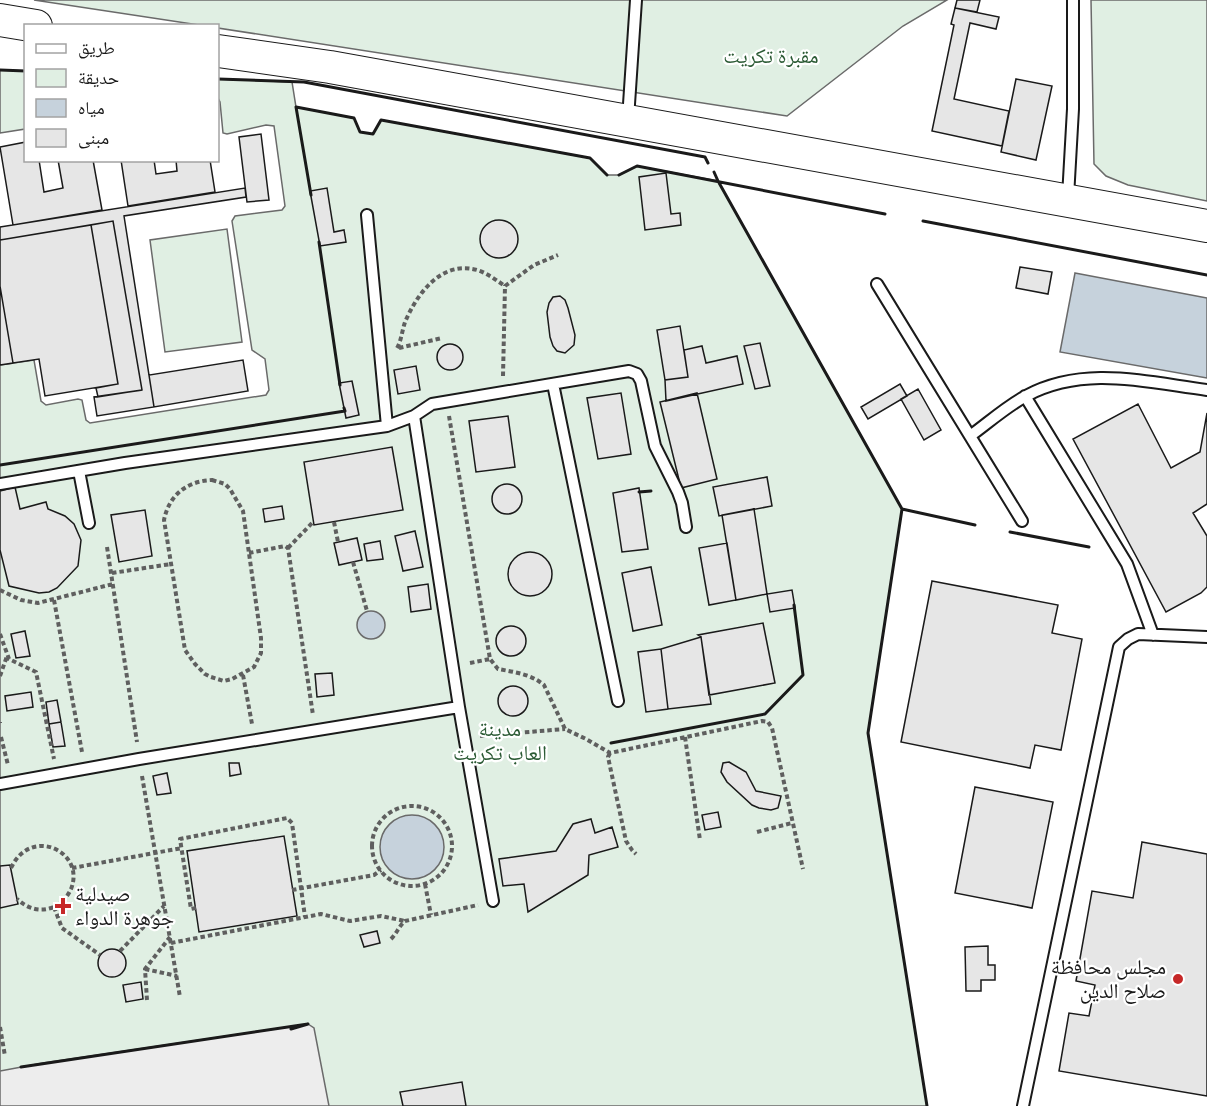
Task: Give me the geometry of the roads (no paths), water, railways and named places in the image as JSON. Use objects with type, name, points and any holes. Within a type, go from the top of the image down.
[{"type":"street","points":[[0,20],[24,24]]},
{"type":"street","points":[[219,51],[330,67],[1207,226]]},
{"type":"lane","points":[[628,121],[636,0]]},
{"type":"lane","points":[[1068,200],[1073,109],[1073,0]]},
{"type":"lane","points":[[367,215],[387,426]]},
{"type":"lane","points":[[878,284],[1022,521]]},
{"type":"lane","points":[[0,484],[387,426],[414,416],[432,404],[629,371],[639,376],[655,446],[678,492],[686,527]]},
{"type":"lane","points":[[970,436],[1025,396],[1056,382],[1090,377],[1207,390]]},
{"type":"lane","points":[[553,384],[618,701]]},
{"type":"lane","points":[[1025,396],[1127,564],[1153,635]]},
{"type":"lane","points":[[414,416],[459,707],[493,902]]},
{"type":"lane","points":[[79,471],[89,524]]},
{"type":"lane","points":[[1023,1106],[1119,646],[1138,634],[1207,638]]},
{"type":"lane","points":[[0,784],[459,707]]},
{"type":"water","points":[[1075,273],[1207,298],[1207,378],[1060,352]]},
{"type":"water","points":[[371,611],[381,615],[385,625],[381,635],[371,639],[361,635],[357,625],[361,615]]},
{"type":"water","points":[[412,815],[430,821],[438,829],[444,847],[438,865],[430,873],[412,879],[394,873],[386,865],[380,847],[386,829],[394,821]]},
{"type":"place","name":"صيدلية جوهرة الدواء","points":[[63,906]]},
{"type":"place","name":"مجلس محافظة صلاح الدين","points":[[1178,979]]},
{"type":"park label","name":"مقبرة تكريت","points":[[771,56]]},
{"type":"park label","name":"مدينة العاب تكريت","points":[[500,741]]}]
